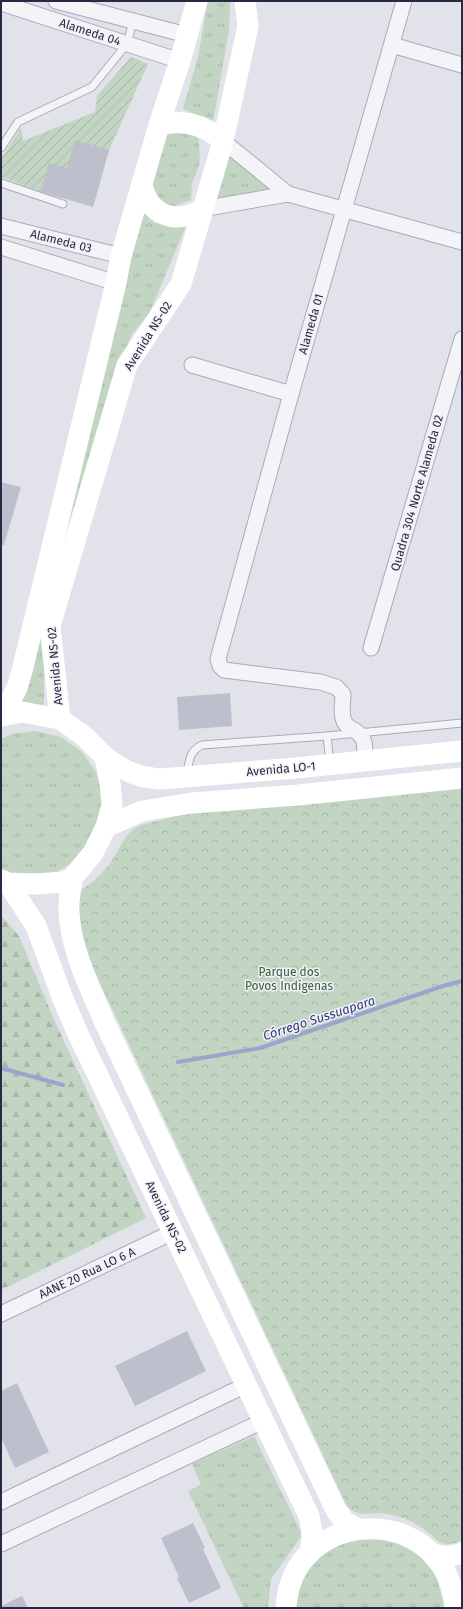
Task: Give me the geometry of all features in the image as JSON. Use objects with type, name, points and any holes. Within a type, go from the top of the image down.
[{"type":"street","name":"Alameda 04","points":[[56,1],[188,35]]},
{"type":"street","name":"Avenida NS-02","points":[[2,716],[17,688],[22,671],[116,283],[121,256],[197,1]]},
{"type":"street","name":"Avenida NS-02","points":[[60,719],[50,626],[127,365],[181,284],[223,141],[248,26],[245,1]]},
{"type":"street","name":"Alameda 01","points":[[359,733],[350,728],[344,722],[342,712],[343,694],[336,687],[320,682],[224,670],[220,666],[218,659],[291,394],[404,1]]},
{"type":"street","name":"Alameda 04","points":[[1,3],[180,61]]},
{"type":"street","points":[[392,45],[462,64]]},
{"type":"street","points":[[159,125],[178,122],[198,125],[207,129],[288,194],[462,242]]},
{"type":"street","points":[[142,184],[144,192],[151,205],[164,214],[172,217],[188,216],[202,209],[288,194]]},
{"type":"street","name":"Alameda 03","points":[[1,226],[121,256]]},
{"type":"street","name":"Alameda 03","points":[[1,247],[116,283]]},
{"type":"street","name":"Quadra 304 Norte Alameda 02","points":[[371,648],[462,339]]},
{"type":"street","points":[[192,365],[291,394]]},
{"type":"street","points":[[2,716],[22,712],[60,719]]},
{"type":"street","name":"Avenida LO-1","points":[[60,719],[84,736],[105,757],[126,771],[143,777],[160,779],[462,751]]},
{"type":"street","points":[[359,733],[366,745],[364,761]]},
{"type":"street","points":[[4,882],[36,884],[63,882],[72,878],[93,853],[106,827],[112,805],[110,782],[105,757]]},
{"type":"street","points":[[106,827],[142,810],[192,803],[298,795],[462,778]]},
{"type":"street","points":[[72,878],[69,910],[76,949],[92,993],[112,1039],[336,1510],[344,1521],[358,1529]]},
{"type":"street","name":"Avenida NS-02","points":[[4,882],[30,916],[38,931],[63,998],[86,1050],[309,1516],[313,1533],[309,1554]]},
{"type":"street","name":"AANE 20 Rua LO 6 A","points":[[1,1314],[173,1232]]},
{"type":"street","points":[[1,1502],[246,1385]]},
{"type":"street","points":[[1,1544],[263,1421]]},
{"type":"street","name":"Avenida NS-02","points":[[286,1608],[288,1592],[293,1577],[309,1554],[332,1538],[358,1529],[380,1529],[398,1533],[418,1542],[432,1554],[446,1575],[457,1599]]},
{"type":"street","points":[[432,1554],[444,1557],[462,1553]]},
{"type":"lane","points":[[1,148],[18,122],[92,87],[127,44],[133,21]]},
{"type":"lane","points":[[1,182],[63,204]]},
{"type":"lane","points":[[186,777],[190,755],[196,748],[202,746],[462,723]]},
{"type":"lane","points":[[327,736],[330,764]]},
{"type":"green space","points":[[208,1],[230,1],[229,31],[213,122],[183,109],[198,57]]},
{"type":"green space","points":[[131,57],[148,64],[109,150],[93,207],[41,192],[1,177],[1,159],[21,128],[23,141],[95,112],[97,96]]},
{"type":"green space","points":[[167,132],[193,132],[199,140],[200,163],[192,184],[191,200],[171,207],[158,201],[152,185]]},
{"type":"green space","points":[[223,141],[288,194],[202,209]]},
{"type":"green space","points":[[144,213],[154,223],[186,226],[149,314],[132,334],[111,384],[44,625],[44,705],[15,704],[114,321]]},
{"type":"green space","points":[[36,731],[61,737],[82,752],[96,772],[103,796],[102,821],[76,861],[56,872],[33,877],[10,874],[1,870],[1,739],[11,734]]},
{"type":"green space","name":"Parque dos Povos Indígenas","points":[[462,784],[462,1540],[455,1543],[445,1544],[438,1541],[420,1526],[403,1518],[382,1513],[359,1513],[347,1506],[95,972],[83,937],[79,920],[78,905],[82,889],[93,882],[101,874],[111,862],[127,836],[135,828],[141,825],[191,812]]},
{"type":"green space","points":[[1,915],[19,936],[56,1024],[146,1218],[1,1290]]},
{"type":"green space","points":[[254,1436],[301,1532],[300,1538],[271,1579],[268,1608],[244,1608],[188,1491],[201,1485],[192,1464]]},
{"type":"green space","points":[[363,1537],[398,1542],[421,1557],[436,1576],[445,1608],[294,1608],[296,1595],[309,1567],[330,1548]]},
{"type":"building","points":[[75,140],[109,150],[93,207],[41,191],[49,163],[67,168]]},
{"type":"building","points":[[1,482],[21,487],[4,545],[1,545]]},
{"type":"building","points":[[230,693],[232,726],[179,730],[177,697]]},
{"type":"building","points":[[187,1331],[206,1371],[135,1406],[115,1366]]},
{"type":"building","points":[[17,1383],[49,1452],[15,1468],[1,1438],[1,1391]]},
{"type":"building","points":[[193,1523],[221,1588],[189,1603],[161,1538]]},
{"type":"building","points":[[22,1596],[28,1608],[1,1608],[1,1606]]},
{"type":"waterway","name":"Córrego Sussuapara","points":[[178,1062],[260,1048],[443,986],[462,981]]},
{"type":"waterway","name":"Córrego Sussuapara","points":[[1,1068],[63,1085]]}]
